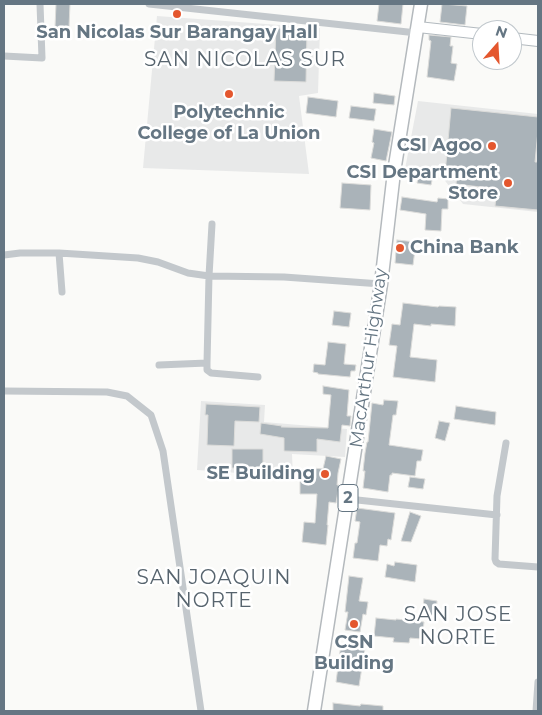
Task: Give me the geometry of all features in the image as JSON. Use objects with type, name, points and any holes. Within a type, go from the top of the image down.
[{"type":"highway","name":"MacArthur Highway","points":[[314,711],[381,284],[394,172],[421,4]]},
{"type":"street","points":[[4,56],[42,58],[40,4]]},
{"type":"street","points":[[150,4],[418,30],[472,33]]},
{"type":"street","points":[[522,39],[538,41]]},
{"type":"street","points":[[212,224],[207,370],[258,377]]},
{"type":"street","points":[[4,255],[59,253],[138,258],[158,262],[188,273],[209,276],[284,277],[381,284]]},
{"type":"street","points":[[59,253],[62,292]]},
{"type":"street","points":[[159,365],[206,363]]},
{"type":"street","points":[[4,391],[107,392],[127,396],[151,415],[163,450],[201,711]]},
{"type":"street","points":[[506,444],[498,496],[495,559],[500,564],[538,567]]},
{"type":"street","points":[[348,499],[497,515]]},
{"type":"street","points":[[536,711],[538,682]]},
{"type":"shaded area","name":"Polytechnic College of La Union","points":[[157,16],[320,28],[318,93],[299,96],[309,174],[143,168]]},
{"type":"shaded area","name":"CSI Agoo","points":[[418,101],[538,114],[538,212],[463,204],[439,173],[405,169]]},
{"type":"shaded area","points":[[201,401],[265,405],[264,422],[347,429],[345,457],[292,454],[293,477],[197,470]]},
{"type":"building","points":[[56,4],[70,4],[69,27],[55,27]]},
{"type":"building","points":[[379,4],[403,4],[401,24],[377,21]]},
{"type":"building","points":[[442,4],[467,6],[465,25],[440,22]]},
{"type":"building","points":[[276,28],[307,29],[306,82],[274,81]]},
{"type":"building","points":[[429,35],[451,37],[450,46],[453,46],[451,63],[457,64],[454,81],[427,77],[431,41],[429,40]]},
{"type":"building","points":[[374,93],[395,96],[394,105],[373,103]]},
{"type":"building","points":[[308,97],[338,101],[336,117],[306,113]]},
{"type":"building","points":[[351,106],[376,109],[374,121],[349,118]]},
{"type":"building","name":"CSI Agoo","points":[[451,108],[538,117],[535,162],[538,162],[538,210],[495,206],[497,189],[456,184],[457,176],[445,174]]},
{"type":"building","points":[[374,129],[392,132],[386,161],[371,158]]},
{"type":"building","points":[[419,174],[433,176],[431,185],[417,183]]},
{"type":"building","points":[[342,183],[371,185],[370,210],[340,208]]},
{"type":"building","points":[[402,197],[437,202],[438,198],[448,199],[448,209],[442,209],[441,231],[425,230],[426,214],[400,210]]},
{"type":"building","points":[[397,240],[416,242],[413,265],[395,263]]},
{"type":"building","points":[[403,303],[456,307],[455,326],[414,324],[410,357],[437,360],[435,382],[393,377],[397,346],[389,345],[392,324],[400,325]]},
{"type":"building","points":[[334,311],[351,313],[349,327],[332,325]]},
{"type":"building","points":[[328,342],[346,344],[344,364],[356,365],[355,371],[351,371],[350,377],[313,372],[314,364],[325,365]]},
{"type":"building","points":[[323,386],[349,390],[347,416],[351,416],[350,426],[342,425],[340,442],[317,439],[317,452],[284,451],[284,438],[260,434],[261,423],[281,427],[328,428],[331,395],[323,394]]},
{"type":"building","points":[[384,400],[398,401],[396,415],[393,415],[389,445],[423,450],[421,461],[417,461],[415,476],[392,473],[390,475],[388,492],[363,488],[365,471],[363,471],[372,403],[383,405]]},
{"type":"building","points":[[206,404],[260,407],[259,422],[235,421],[234,446],[207,445],[208,415],[205,415]]},
{"type":"building","points":[[456,406],[496,412],[495,425],[454,419]]},
{"type":"building","points":[[439,421],[450,423],[445,441],[435,438]]},
{"type":"building","points":[[232,449],[263,449],[263,468],[232,468]]},
{"type":"building","points":[[326,456],[341,459],[336,503],[329,502],[326,545],[302,542],[304,522],[315,523],[317,494],[300,494],[300,481],[312,481],[313,468],[323,469]]},
{"type":"building","points":[[410,477],[425,479],[423,489],[408,487]]},
{"type":"building","points":[[357,508],[395,513],[391,540],[388,539],[387,546],[380,545],[378,561],[353,558],[360,522],[355,521]]},
{"type":"building","points":[[410,512],[421,516],[411,542],[401,541]]},
{"type":"building","points":[[395,562],[417,565],[415,582],[385,577],[387,564],[394,566]]},
{"type":"building","points":[[349,576],[363,578],[359,601],[368,602],[366,615],[363,614],[360,632],[345,630],[348,612],[345,612]]},
{"type":"building","points":[[424,599],[437,601],[436,616],[422,614]]},
{"type":"building","points":[[376,618],[424,622],[422,639],[410,638],[409,643],[393,642],[394,638],[374,636]]},
{"type":"building","points":[[341,644],[365,648],[359,686],[336,682]]},
{"type":"building","points":[[333,703],[383,706],[383,711],[333,711]]},
{"type":"place","name":"San Nicolas Sur Barangay Hall","points":[[177,14]]},
{"type":"place","name":"Polytechnic College of La Union","points":[[229,94]]},
{"type":"place","name":"CSI Agoo","points":[[492,146]]},
{"type":"place","name":"CSI Department Store","points":[[508,183]]},
{"type":"place","name":"China Bank","points":[[400,248]]},
{"type":"place","name":"SE Building","points":[[325,474]]},
{"type":"place","name":"CSN Building","points":[[354,624]]},
{"type":"district","name":"SAN NICOLAS SUR","points":[[245,60]]},
{"type":"district","name":"SAN JOAQUIN NORTE","points":[[214,590]]},
{"type":"district","name":"SAN JOSE NORTE","points":[[458,626]]}]
